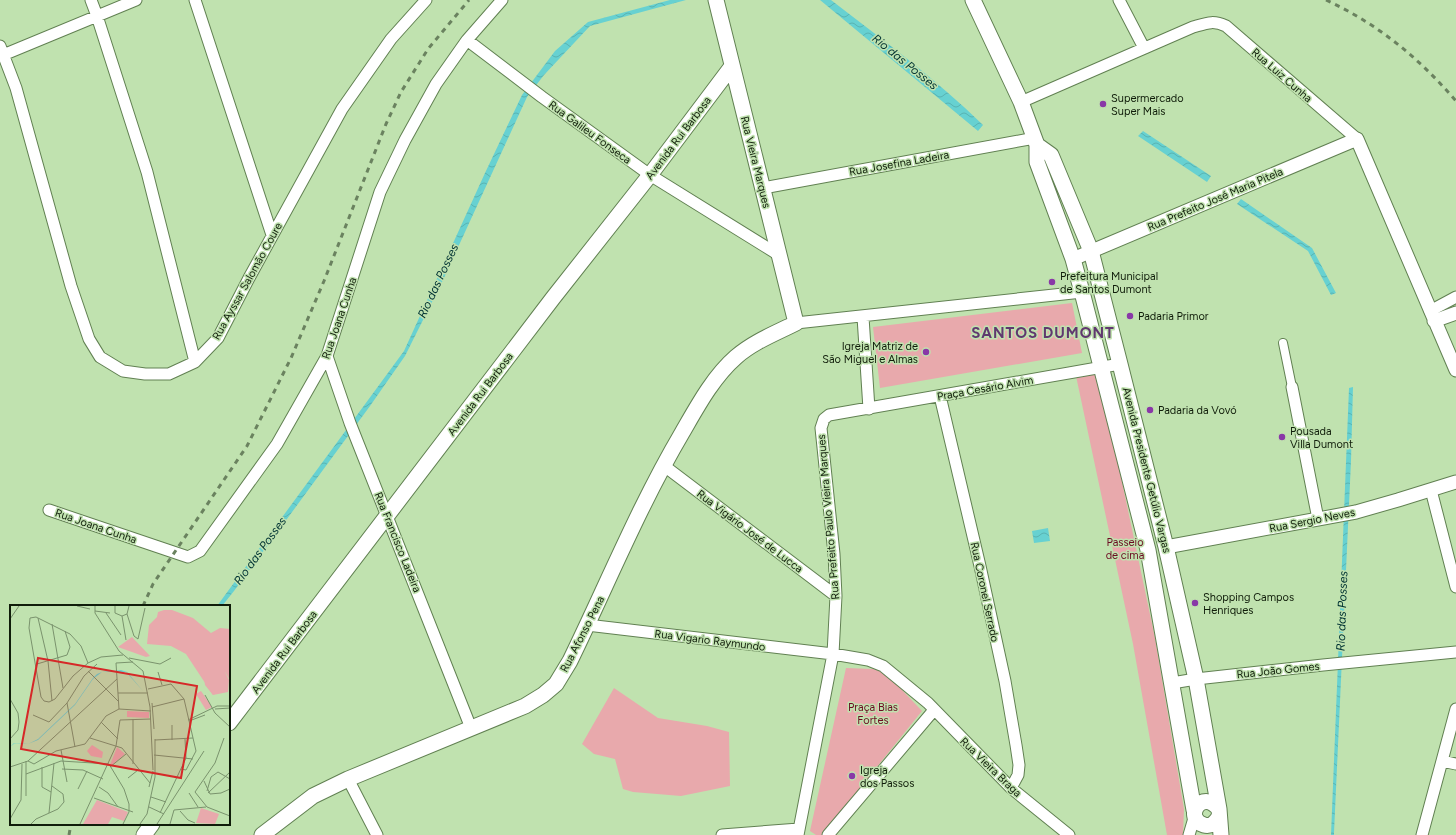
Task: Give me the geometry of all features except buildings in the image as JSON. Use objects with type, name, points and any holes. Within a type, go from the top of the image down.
[{"type":"main road","name":"Rua Vieira Marques","points":[[716,0],[796,323]]},
{"type":"main road","name":"Avenida Presidente Getúlio Vargas","points":[[973,0],[1021,102],[1036,142],[1037,162],[1073,259],[1082,292],[1148,550],[1196,824]]},
{"type":"main road","name":"Avenida Rui Barbosa","points":[[230,722],[553,298],[650,176],[732,66]]},
{"type":"main road","name":"Avenida Presidente Getúlio Vargas","points":[[1036,142],[1051,156],[1091,252],[1166,547],[1196,679],[1219,813],[1221,835]]},
{"type":"main road","points":[[1082,292],[1093,297],[1120,364]]},
{"type":"main road","name":"Rua Afonso Pena","points":[[262,835],[313,796],[348,779],[525,706],[543,695],[556,684],[570,661],[588,625],[663,465],[696,409],[717,378],[736,357],[763,338],[796,323]]},
{"type":"main road","points":[[1130,480],[1142,514],[1152,533],[1158,543],[1166,547]]},
{"type":"main road","points":[[1206,801],[1214,803],[1219,813],[1214,824],[1207,826],[1196,824],[1198,803],[1206,801]]},
{"type":"main road","points":[[144,835],[151,825]]},
{"type":"street","points":[[91,0],[146,172],[195,362]]},
{"type":"street","points":[[2,50],[97,16],[136,0]]},
{"type":"street","points":[[195,0],[272,235]]},
{"type":"street","name":"Rua Ayssar Salomão Coure","points":[[2,50],[16,88],[71,286],[89,339],[100,357],[123,371],[145,374],[169,374],[195,362],[218,338],[272,235],[342,109],[391,39],[426,0]]},
{"type":"street","name":"Rua Joana Cunha","points":[[49,510],[188,557],[194,555],[206,544],[277,444],[327,356],[380,192],[405,140],[432,91],[467,40],[502,0]]},
{"type":"street","points":[[1120,0],[1144,48]]},
{"type":"street","name":"Rua Luiz Cunha","points":[[1021,102],[1193,27],[1208,22],[1218,22],[1226,26],[1357,139],[1456,370]]},
{"type":"street","name":"Rua Galileu Fonseca","points":[[467,40],[650,176],[779,256]]},
{"type":"street","name":"Rua Prefeito José Maria Pitela","points":[[1073,259],[1357,139]]},
{"type":"street","name":"Rua Josefina Ladeira","points":[[763,188],[1036,142]]},
{"type":"street","points":[[796,323],[863,317],[1082,292]]},
{"type":"street","points":[[1432,316],[1456,297]]},
{"type":"street","points":[[1432,316],[1456,313]]},
{"type":"street","points":[[863,317],[869,409]]},
{"type":"street","points":[[1282,343],[1318,519]]},
{"type":"street","name":"Rua Francisco Ladeira","points":[[327,356],[352,427],[471,728]]},
{"type":"street","name":"Praça Cesário Alvim","points":[[821,428],[824,418],[829,416],[1120,364]]},
{"type":"street","name":"Rua Coronel Serrado","points":[[940,396],[1005,681],[1019,765],[1018,775],[1010,788]]},
{"type":"street","name":"Rua Prefeito Paulo Vieira Marques","points":[[821,428],[834,554],[836,596],[834,654]]},
{"type":"street","name":"Rua Vigário José de Lucca","points":[[663,465],[836,596]]},
{"type":"street","name":"Rua Sergio Neves","points":[[1166,547],[1350,513],[1456,482]]},
{"type":"street","points":[[1431,490],[1456,587]]},
{"type":"street","name":"Rua Vigario Raymundo","points":[[588,625],[834,654]]},
{"type":"street","name":"Rua João Gomes","points":[[1172,683],[1323,665],[1456,652]]},
{"type":"street","points":[[722,835],[800,833],[834,654],[868,660],[883,666],[903,681],[934,710],[828,835]]},
{"type":"street","points":[[1422,835],[1456,709]]},
{"type":"street","name":"Rua Vieira Braga","points":[[934,710],[1010,788],[1067,834]]},
{"type":"street","points":[[1442,761],[1456,764]]},
{"type":"street","points":[[348,779],[377,835]]},
{"type":"green space","points":[[1072,303],[1082,353],[880,388],[873,327]]},
{"type":"green space","name":"Passeio de cima","points":[[1099,373],[1155,638],[1184,809],[1183,835],[1167,835],[1133,644],[1076,376]]},
{"type":"green space","name":"Praça Bias Fortes","points":[[846,668],[873,669],[886,673],[922,711],[822,835],[816,835],[810,831]]},
{"type":"green space","points":[[614,688],[658,718],[707,726],[729,732],[730,786],[681,796],[633,792],[623,789],[615,759],[594,754],[582,744]]},
{"type":"water","name":"Rio das Posses","points":[[670,0],[686,0],[590,26],[544,75],[527,97],[443,280],[405,356],[234,591],[223,605],[218,605],[404,351],[522,95],[555,51],[588,22]]},
{"type":"water","name":"Rio das Posses","points":[[820,0],[831,0],[909,60],[983,125],[978,131]]},
{"type":"water","points":[[1143,131],[1211,176],[1207,182],[1138,136]]},
{"type":"water","points":[[1241,199],[1312,248],[1336,293],[1331,295],[1308,251],[1237,204]]},
{"type":"water","name":"Rio das Posses","points":[[1353,387],[1334,835],[1331,835],[1349,388]]},
{"type":"water","points":[[1048,528],[1050,541],[1034,543],[1032,531]]},
{"type":"railway","points":[[143,605],[153,584],[247,446],[291,358],[324,281],[386,124],[401,92],[428,49],[469,0]]},
{"type":"railway","points":[[1326,0],[1345,9],[1397,43],[1427,70],[1456,101]]},
{"type":"railway","points":[[69,835],[71,825]]},
{"type":"place","name":"Supermercado Super Mais","points":[[1103,104]]},
{"type":"place","name":"Prefeitura Municipal de Santos Dumont","points":[[1052,282]]},
{"type":"place","name":"Padaria Primor","points":[[1130,316]]},
{"type":"place","name":"Igreja Matriz de São Miguel e Almas","points":[[926,352]]},
{"type":"place","name":"Padaria da Vovó","points":[[1150,410]]},
{"type":"place","name":"Pousada Villa Dumont","points":[[1282,437]]},
{"type":"place","name":"Shopping Campos Henriques","points":[[1195,603]]},
{"type":"place","name":"Igreja dos Passos","points":[[852,776]]},
{"type":"district","name":"SANTOS DUMONT","points":[[1043,333]]}]
